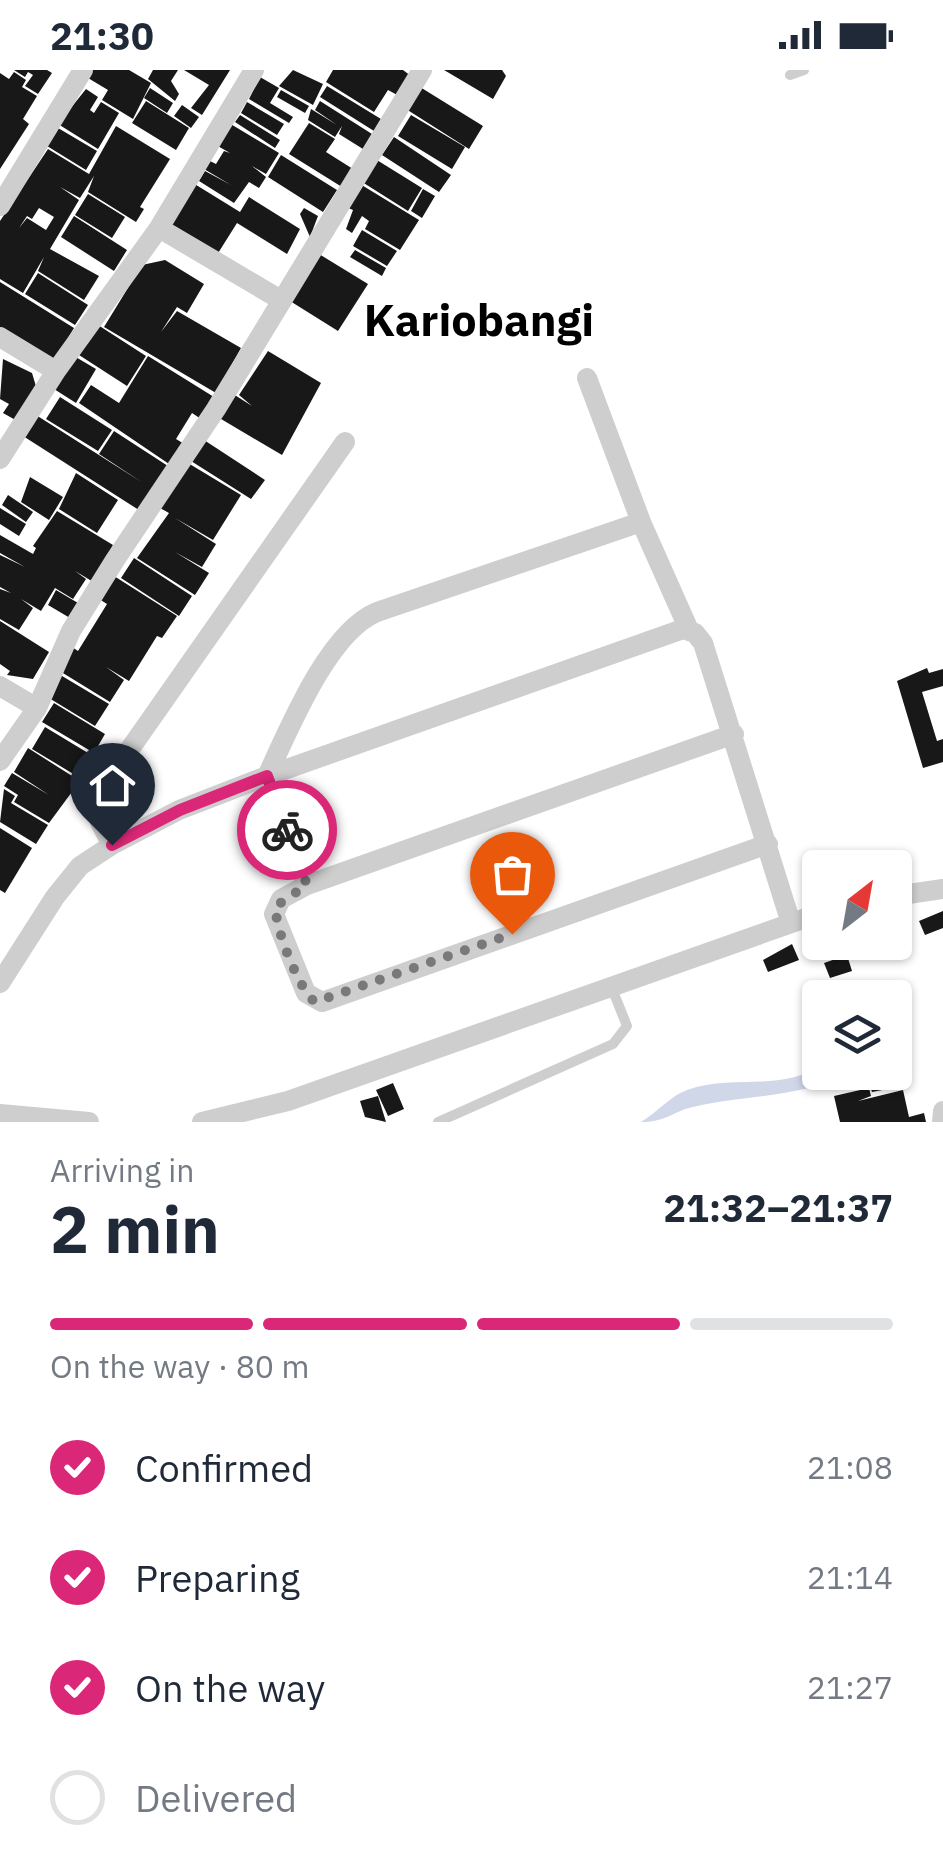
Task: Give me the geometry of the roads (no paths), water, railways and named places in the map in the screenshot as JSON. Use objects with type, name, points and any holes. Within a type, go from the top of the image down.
[{"type":"street","points":[[0,206],[83,70]]},
{"type":"street","points":[[0,459],[56,371],[160,228],[254,70]]},
{"type":"street","points":[[0,761],[37,708],[71,631],[422,70]]},
{"type":"street","points":[[160,228],[281,300]]},
{"type":"street","points":[[0,337],[56,371]]},
{"type":"street","points":[[587,378],[641,522],[689,630],[704,643],[790,920]]},
{"type":"street","points":[[112,845],[100,822],[111,776],[345,442]]},
{"type":"street","points":[[307,885],[267,776],[346,632],[361,619],[641,522]]},
{"type":"street","points":[[0,983],[55,897],[80,866],[180,810],[674,630],[689,630]]},
{"type":"street","points":[[0,686],[37,708]]},
{"type":"street","points":[[734,734],[307,885],[281,899],[274,914],[306,993],[322,1002],[768,844]]},
{"type":"street","points":[[912,894],[943,889]]},
{"type":"street","points":[[202,1122],[272,1107],[802,917]]},
{"type":"street","points":[[942,1122],[943,1111]]},
{"type":"street","points":[[0,1114],[89,1122]]},
{"type":"lane","points":[[790,75],[804,70]]},
{"type":"lane","points":[[438,1122],[613,1044],[627,1026],[627,1017],[611,986]]},
{"type":"water","points":[[802,1074],[802,1089],[713,1103],[641,1122],[687,1090]]},
{"type":"district","name":"Kariobangi","points":[[479,319]]}]
